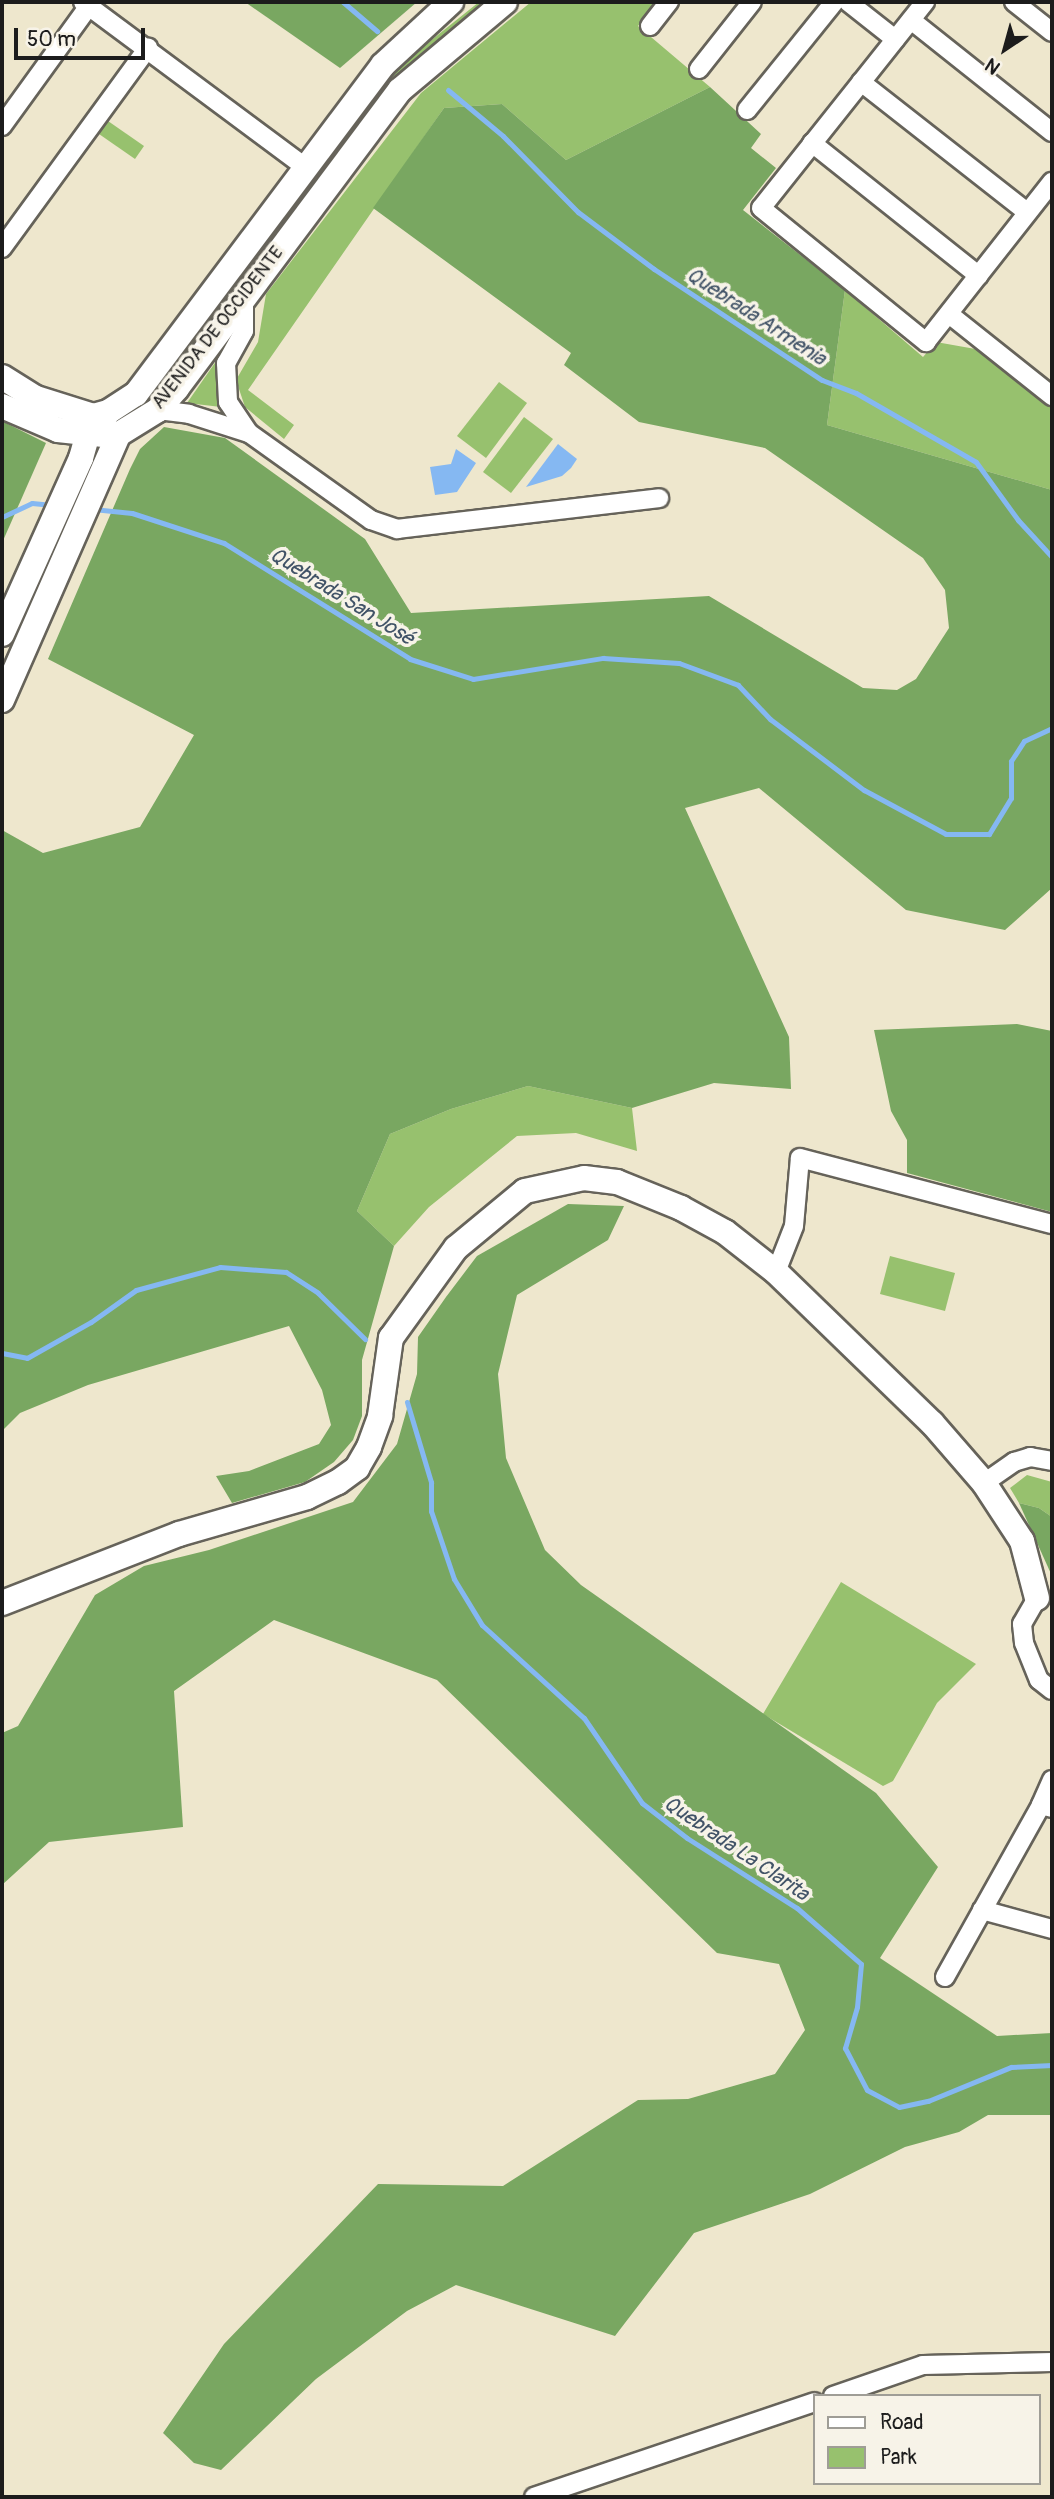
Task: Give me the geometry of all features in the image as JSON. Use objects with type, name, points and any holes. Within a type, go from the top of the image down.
[{"type":"street","name":"AVENIDA DE OCCIDENTE","points":[[87,436],[108,412],[136,394],[383,65],[450,2]]},
{"type":"street","name":"AVENIDA DE OCCIDENTE","points":[[119,434],[158,410],[400,90],[505,2]]},
{"type":"street","points":[[650,26],[669,2]]},
{"type":"street","points":[[699,69],[752,2]]},
{"type":"street","points":[[747,110],[834,2]]},
{"type":"street","points":[[848,2],[895,39]]},
{"type":"street","points":[[925,2],[761,208],[926,342],[1052,182]]},
{"type":"street","points":[[1014,2],[1052,32]]},
{"type":"street","points":[[2,126],[86,4],[305,167]]},
{"type":"street","points":[[911,20],[1052,132]]},
{"type":"street","points":[[2,248],[148,48]]},
{"type":"street","points":[[861,82],[1027,212]]},
{"type":"street","points":[[812,143],[979,276]]},
{"type":"street","points":[[244,295],[244,331],[226,363],[228,402],[249,433]]},
{"type":"street","points":[[949,314],[1052,396]]},
{"type":"street","points":[[2,377],[36,398],[87,436]]},
{"type":"street","points":[[2,406],[30,421],[87,436],[119,434],[2,700]]},
{"type":"street","points":[[158,410],[188,414],[249,433],[371,520],[397,528],[659,498]]},
{"type":"street","points":[[5,625],[87,436]]},
{"type":"street","points":[[776,1272],[794,1226],[800,1158],[1052,1224]]},
{"type":"street","points":[[2,1603],[180,1534],[307,1497],[357,1468],[380,1416],[391,1338],[400,1320],[456,1248],[525,1191],[584,1178],[617,1182],[725,1231],[776,1272],[932,1423],[984,1483],[1022,1542],[1037,1598],[1022,1624],[1024,1643],[1039,1680],[1052,1690]]},
{"type":"street","points":[[984,1483],[1014,1462],[1030,1457],[1052,1461]]},
{"type":"street","points":[[945,1977],[982,1910],[1047,1806],[1052,1780]]},
{"type":"street","points":[[982,1910],[1052,1928]]},
{"type":"street","points":[[839,2394],[923,2365],[1052,2362]]},
{"type":"street","points":[[534,2497],[813,2402]]},
{"type":"green space","points":[[245,2],[417,2],[340,68]]},
{"type":"green space","points":[[479,2],[488,2],[387,82],[176,374],[171,370],[384,78]]},
{"type":"green space","points":[[531,2],[657,2],[638,26],[710,87],[566,160],[502,104],[444,108],[248,390],[294,425],[284,439],[245,407],[236,380],[258,342],[266,294],[421,93]]},
{"type":"green space","points":[[710,87],[761,134],[751,148],[776,168],[743,210],[845,290],[827,425],[1052,490],[1052,888],[1005,930],[906,910],[759,788],[685,808],[789,1037],[791,1089],[714,1083],[632,1108],[528,1086],[451,1109],[390,1134],[357,1211],[394,1246],[362,1360],[362,1416],[353,1440],[334,1462],[305,1482],[232,1503],[216,1476],[249,1471],[319,1444],[331,1425],[322,1390],[289,1326],[88,1385],[20,1413],[2,1431],[2,830],[43,853],[140,827],[194,735],[48,659],[140,449],[164,427],[225,438],[365,539],[411,613],[709,596],[863,688],[897,690],[916,679],[949,628],[945,590],[923,558],[765,448],[639,422],[564,365],[571,353],[373,208],[444,108],[502,104],[566,160]]},
{"type":"green space","points":[[108,121],[144,146],[135,159],[99,134]]},
{"type":"green space","points":[[845,290],[923,357],[936,342],[981,350],[1052,407],[1052,490],[827,425]]},
{"type":"green space","points":[[219,357],[221,407],[187,403]]},
{"type":"green space","points":[[499,382],[527,403],[486,458],[457,436]]},
{"type":"green space","points":[[524,417],[553,439],[511,493],[483,472]]},
{"type":"green space","points":[[2,421],[46,443],[2,543]]},
{"type":"green space","points":[[1017,1024],[1052,1031],[1052,1212],[907,1173],[907,1140],[891,1111],[874,1030]]},
{"type":"green space","points":[[528,1086],[632,1108],[637,1151],[576,1133],[517,1136],[429,1207],[394,1246],[357,1211],[390,1134],[451,1109]]},
{"type":"green space","points":[[568,1204],[624,1206],[608,1240],[517,1295],[498,1374],[506,1458],[545,1550],[581,1585],[876,1793],[938,1867],[880,1958],[997,2036],[1052,2033],[1052,2115],[988,2115],[959,2132],[905,2147],[810,2194],[694,2233],[615,2336],[456,2285],[407,2311],[316,2379],[221,2470],[194,2463],[163,2433],[224,2344],[378,2184],[503,2186],[638,2100],[688,2099],[775,2074],[805,2030],[779,1964],[717,1953],[437,1680],[274,1620],[174,1691],[183,1827],[49,1842],[2,1885],[2,1733],[18,1726],[95,1595],[144,1566],[209,1550],[353,1502],[397,1444],[417,1374],[418,1337],[446,1297],[477,1256]]},
{"type":"green space","points":[[890,1256],[955,1273],[945,1311],[880,1294]]},
{"type":"green space","points":[[1027,1475],[1052,1482],[1052,1517],[1039,1508],[1019,1503],[1010,1488]]},
{"type":"green space","points":[[1019,1503],[1039,1508],[1052,1517],[1052,1576]]},
{"type":"green space","points":[[841,1582],[976,1664],[937,1703],[893,1781],[883,1786],[763,1714]]},
{"type":"water","points":[[558,444],[577,459],[571,468],[562,476],[526,487]]},
{"type":"water","points":[[456,449],[476,463],[457,492],[435,495],[430,467],[451,464]]},
{"type":"waterway","name":"Quebrada Armenia","points":[[343,2],[377,31]]},
{"type":"waterway","name":"Quebrada Armenia","points":[[448,90],[503,136],[578,212],[654,269],[822,380],[856,393],[976,462],[1018,520],[1052,557]]},
{"type":"waterway","name":"Quebrada San José","points":[[2,517],[32,503],[52,505]]},
{"type":"waterway","name":"Quebrada San José","points":[[93,509],[132,513],[224,543],[410,659],[473,679],[603,658],[679,663],[738,685],[770,719],[864,790],[946,834],[989,834],[1011,798],[1011,761],[1024,741],[1052,728]]},
{"type":"waterway","name":"Quebrada La Clarita","points":[[2,1353],[27,1358],[91,1322],[136,1290],[220,1267],[286,1272],[318,1293],[365,1339]]},
{"type":"waterway","name":"Quebrada La Clarita","points":[[407,1402],[431,1482],[431,1511],[454,1579],[482,1625],[584,1718],[642,1803],[687,1838],[797,1908],[861,1964],[857,2007],[845,2048],[867,2090],[899,2107],[928,2101],[1011,2067],[1052,2065]]}]
